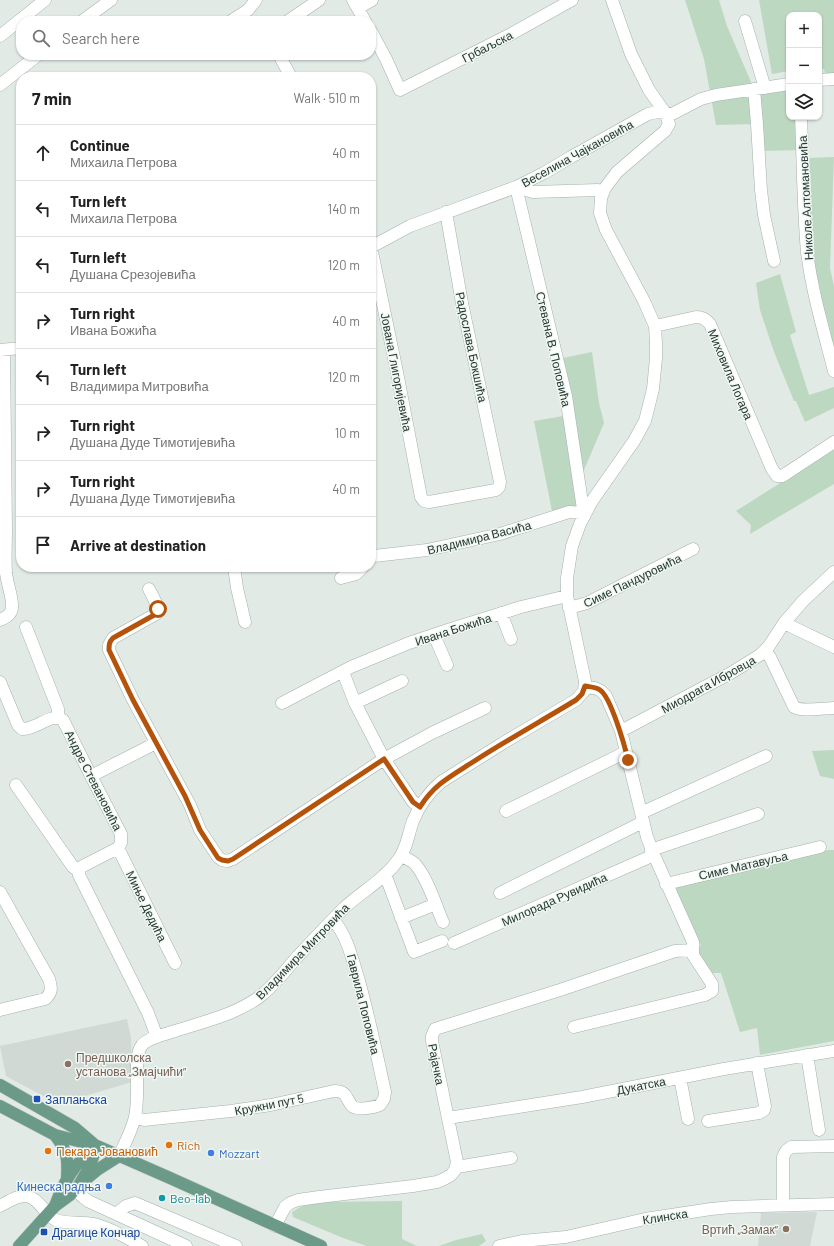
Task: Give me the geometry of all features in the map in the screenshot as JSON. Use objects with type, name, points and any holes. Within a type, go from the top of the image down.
[{"type":"main road","points":[[0,1086],[76,1128],[97,1146]]},
{"type":"main road","points":[[0,1106],[55,1135],[97,1146],[321,1246]]},
{"type":"main road","points":[[55,1135],[67,1155],[67,1180]]},
{"type":"main road","points":[[52,1210],[67,1180],[82,1158],[97,1146]]},
{"type":"main road","points":[[77,1187],[89,1168],[97,1146]]},
{"type":"main road","points":[[19,1246],[52,1210],[77,1187],[97,1170],[119,1156]]},
{"type":"street","points":[[25,16],[45,0]]},
{"type":"street","points":[[89,16],[110,0]]},
{"type":"street","points":[[239,16],[248,10],[256,0]]},
{"type":"street","points":[[295,16],[319,0]]},
{"type":"street","points":[[362,16],[356,4],[372,0]]},
{"type":"street","name":"Грбаљска","points":[[376,40],[400,90],[511,34],[572,0]]},
{"type":"street","points":[[574,1028],[708,994],[712,991],[712,984],[693,955],[693,942],[653,853],[642,818],[620,731],[606,696],[595,688],[585,686],[584,672],[568,602],[567,578],[572,546],[585,513],[634,441],[645,421],[653,389],[656,343],[655,326],[644,301],[606,230],[600,213],[600,202],[603,192],[617,172],[667,128],[668,120],[665,113],[649,90],[631,54],[612,0]]},
{"type":"street","points":[[744,21],[759,88],[757,124],[761,190],[764,215],[774,261]]},
{"type":"street","points":[[0,36],[16,23]]},
{"type":"street","points":[[16,72],[32,60]]},
{"type":"street","points":[[282,60],[288,72]]},
{"type":"street","points":[[0,85],[16,72]]},
{"type":"street","points":[[822,80],[834,79]]},
{"type":"street","name":"Веселина Чајкановића","points":[[376,244],[404,229],[516,187],[544,173],[648,114],[658,112],[672,114],[701,99],[716,95],[786,84]]},
{"type":"street","name":"Николе Алтомановића","points":[[801,120],[808,253],[819,314],[834,371]]},
{"type":"street","points":[[516,187],[533,192],[598,190],[603,192]]},
{"type":"street","name":"Стевана В. Поповића","points":[[516,187],[566,396],[585,513]]},
{"type":"street","name":"Радослава Бокшића","points":[[421,497],[424,501],[429,502],[496,490],[499,487],[500,482],[462,303],[446,212]]},
{"type":"street","name":"Јована Глигоријевића","points":[[376,271],[421,497]]},
{"type":"street","name":"Миховила Логара","points":[[655,326],[696,317],[706,320],[710,324],[772,468],[777,476],[782,476],[834,442]]},
{"type":"street","points":[[0,620],[6,618],[10,614],[12,608],[6,574],[5,554],[6,529],[2,350],[16,349]]},
{"type":"street","name":"Владимира Васића","points":[[376,556],[427,550],[500,534],[569,512],[585,513]]},
{"type":"street","name":"Симе Пандуровића","points":[[568,602],[587,603],[693,549]]},
{"type":"street","points":[[235,572],[245,622]]},
{"type":"street","points":[[341,578],[356,574],[358,572]]},
{"type":"street","name":"Миодрага Ибровца","points":[[620,731],[731,672],[765,651],[784,623],[803,601],[834,572]]},
{"type":"street","points":[[149,589],[158,609],[156,614],[113,638],[109,645],[111,654],[156,743],[185,796],[200,830],[214,853],[222,860],[228,861],[233,859],[384,759],[432,733],[485,708]]},
{"type":"street","name":"Ивана Божића","points":[[282,703],[365,661],[409,643],[544,601],[568,602]]},
{"type":"street","points":[[502,613],[511,639]]},
{"type":"street","points":[[784,623],[834,647]]},
{"type":"street","name":"Андре Стевановића","points":[[26,627],[58,709],[58,718]]},
{"type":"street","points":[[434,635],[447,665]]},
{"type":"street","points":[[765,651],[770,657],[794,707],[799,709],[834,708]]},
{"type":"street","points":[[343,672],[354,703],[384,759],[413,802],[420,807]]},
{"type":"street","points":[[354,703],[402,681]]},
{"type":"street","name":"Андре Стевановића","points":[[0,682],[18,725],[22,729],[28,730],[54,718],[63,720],[121,834],[121,843],[118,848],[85,865],[79,871]]},
{"type":"street","name":"Владимира Митровића","points":[[119,1156],[135,1118],[138,1055],[142,1045],[157,1037],[215,1018],[242,1007],[258,998],[278,979],[333,919],[397,862],[402,856],[420,807],[431,792],[441,782],[576,700],[582,694],[585,686]]},
{"type":"street","points":[[91,776],[156,743]]},
{"type":"street","points":[[506,811],[626,752]]},
{"type":"street","points":[[500,893],[642,818],[766,756]]},
{"type":"street","points":[[16,785],[73,867],[79,871],[81,880],[148,1013],[157,1037]]},
{"type":"street","name":"Милорада Рувидића","points":[[401,918],[414,952],[448,942],[653,853],[758,814]]},
{"type":"street","name":"Симе Матавуља","points":[[666,884],[820,847]]},
{"type":"street","name":"Миње Дедића","points":[[118,848],[175,963]]},
{"type":"street","points":[[402,856],[411,861],[419,870],[444,922]]},
{"type":"street","points":[[385,874],[401,918],[431,906]]},
{"type":"street","points":[[0,892],[49,979],[51,988],[49,996],[44,999],[0,1010]]},
{"type":"street","name":"Гаврила Поповића","points":[[333,919],[348,942],[365,1003],[385,1092]]},
{"type":"street","name":"Рајачка","points":[[457,1167],[432,1041],[432,1036],[435,1029],[560,990],[675,951],[693,950]]},
{"type":"street","name":"Дукатска","points":[[448,1118],[582,1097],[757,1063],[834,1051]]},
{"type":"street","points":[[807,1055],[819,1130]]},
{"type":"street","points":[[708,1121],[759,1113],[764,1110],[765,1106],[757,1063]]},
{"type":"street","points":[[680,1078],[688,1119]]},
{"type":"street","name":"Кружни пут 5","points":[[135,1118],[144,1120],[231,1111],[271,1105],[337,1091],[344,1094],[352,1106],[359,1109],[380,1105],[384,1099],[385,1092]]},
{"type":"street","points":[[783,1205],[783,1157],[786,1151],[791,1147],[834,1146]]},
{"type":"street","points":[[275,1226],[285,1207],[298,1200],[437,1182],[451,1175],[457,1167],[511,1158]]},
{"type":"street","points":[[77,1187],[83,1197],[88,1201],[186,1246]]},
{"type":"street","points":[[0,1206],[21,1196],[27,1196],[52,1210],[58,1221],[97,1224],[142,1246]]},
{"type":"street","points":[[116,1214],[126,1206],[135,1203],[236,1246]]},
{"type":"street","name":"Клинска","points":[[499,1246],[522,1241],[566,1237],[618,1224],[678,1213],[732,1207],[834,1204]]},
{"type":"shaded area","name":"Предшколска установа „Змајчићи”","points":[[127,1019],[131,1038],[132,1082],[58,1104],[6,1076],[0,1046]]},
{"type":"shaded area","name":"Вртић „Замак”","points":[[817,1212],[810,1246],[758,1246],[761,1213]]},
{"type":"green space","points":[[685,0],[719,0],[727,26],[754,89],[786,84],[786,120],[801,120],[802,150],[759,151],[757,124],[716,125],[704,59]]},
{"type":"green space","points":[[759,0],[834,0],[834,79],[826,79],[824,69],[822,69],[822,12],[786,12],[786,72],[772,74]]},
{"type":"green space","points":[[834,157],[830,268],[834,286],[834,349],[813,267],[807,186],[808,158]]},
{"type":"green space","points":[[780,274],[796,332],[790,335],[809,395],[834,387],[834,408],[805,422],[796,401],[794,401],[774,352],[760,310],[756,283]]},
{"type":"green space","points":[[592,352],[599,403],[604,423],[584,470],[578,506],[552,511],[534,421],[569,415],[558,359]]},
{"type":"green space","points":[[834,449],[834,484],[750,534],[751,525],[736,511]]},
{"type":"green space","points":[[834,750],[834,779],[820,776],[812,751]]},
{"type":"green space","points":[[828,850],[834,850],[834,1041],[760,1055],[757,1028],[740,1032],[721,973],[710,973],[697,953],[701,945],[671,889]]},
{"type":"green space","points":[[402,1201],[402,1239],[417,1246],[367,1246],[343,1238],[293,1217],[292,1212],[302,1206],[323,1202]]},
{"type":"green space","points":[[482,1234],[486,1241],[479,1246],[439,1246],[456,1240]]},
{"type":"place","name":"Предшколска установа „Змајчићи”","points":[[68,1064]]},
{"type":"place","name":"Заплањска","points":[[37,1099]]},
{"type":"place","name":"Rich","points":[[169,1145]]},
{"type":"place","name":"Пекара Јовановић","points":[[48,1151]]},
{"type":"place","name":"Mozzart","points":[[211,1153]]},
{"type":"place","name":"Кинеска радња","points":[[109,1186]]},
{"type":"place","name":"Beo-lab","points":[[162,1198]]},
{"type":"place","name":"Вртић „Замак”","points":[[786,1229]]},
{"type":"place","name":"Драгице Кончар","points":[[44,1232]]},
{"type":"route","points":[[158,609],[156,614],[113,638],[110,642],[109,650],[133,700],[190,805],[200,830],[214,853],[222,860],[228,861],[233,859],[384,759],[413,802],[420,807],[424,800],[441,782],[576,700],[584,691],[585,686],[595,688],[606,696],[620,731],[628,760]]}]
